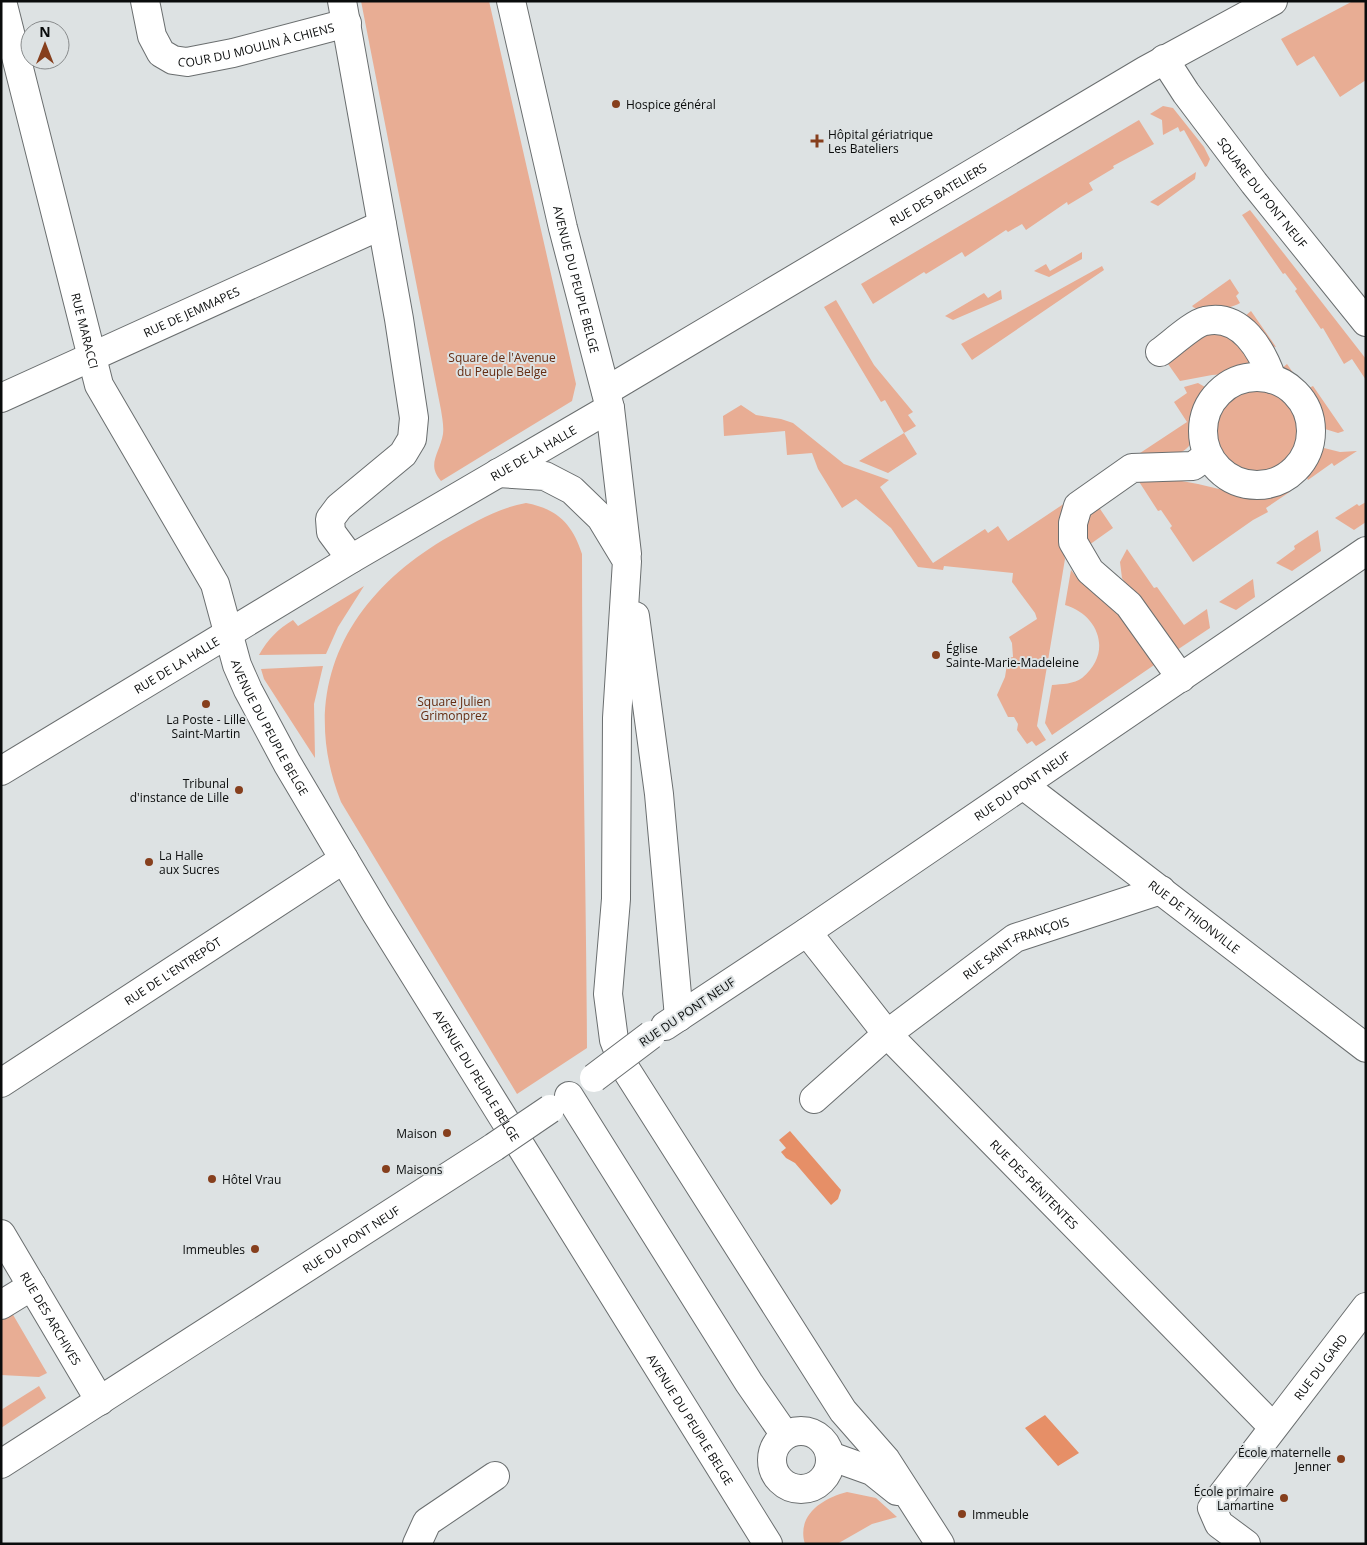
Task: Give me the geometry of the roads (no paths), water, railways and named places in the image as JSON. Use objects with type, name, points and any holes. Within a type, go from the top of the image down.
[{"type":"street","name":"RUE MARACCI","points":[[2,1],[91,356],[100,385],[215,584],[223,608],[228,635]]},
{"type":"street","name":"COUR DU MOULIN À CHIENS","points":[[145,1],[152,36],[161,53],[173,60],[187,62],[232,53],[345,12]]},
{"type":"street","name":"AVENUE DU PEUPLE BELGE","points":[[510,1],[563,228],[608,399],[659,794],[679,1017]]},
{"type":"street","name":"RUE DES BATELIERS","points":[[608,399],[1164,59],[1273,1]]},
{"type":"street","points":[[345,12],[399,319],[414,418],[412,439],[403,454],[339,507],[330,519],[331,532],[351,559]]},
{"type":"street","name":"SQUARE DU PONT NEUF","points":[[1164,59],[1186,93],[1249,177],[1366,322]]},
{"type":"street","name":"RUE DE JEMMAPES","points":[[1,398],[382,225]]},
{"type":"street","points":[[1160,352],[1203,321],[1226,320],[1246,332],[1265,357],[1272,379]]},
{"type":"street","points":[[1254,377],[1272,379],[1287,386],[1300,398],[1308,413],[1312,430],[1309,447],[1300,464],[1287,476],[1270,483],[1252,485],[1234,480],[1219,469],[1208,454],[1204,438],[1204,420],[1211,404],[1222,390],[1237,381],[1254,377]]},
{"type":"street","name":"RUE DE LA HALLE","points":[[1,771],[351,559],[498,473],[608,399]]},
{"type":"street","points":[[1181,678],[1129,605],[1090,572],[1073,542],[1073,523],[1078,506],[1132,468],[1193,466],[1208,454]]},
{"type":"street","name":"AVENUE DU PEUPLE BELGE","points":[[498,473],[545,476],[572,490],[601,518],[628,561],[617,718],[616,899],[608,994],[614,1040],[625,1068],[843,1411],[886,1460],[934,1533]]},
{"type":"street","name":"RUE DU PONT NEUF","points":[[1,1464],[560,1103],[651,1035],[808,932],[1366,551]]},
{"type":"street","name":"AVENUE DU PEUPLE BELGE","points":[[228,635],[237,665],[252,698],[344,859],[768,1544]]},
{"type":"street","name":"RUE DE THIONVILLE","points":[[1023,784],[1366,1048]]},
{"type":"street","name":"RUE DE L'ENTREPÔT","points":[[1,1083],[344,859]]},
{"type":"street","name":"RUE SAINT-FRANÇOIS","points":[[814,1099],[887,1034],[1015,938],[1161,890]]},
{"type":"street","name":"RUE DES PÉNITENTES","points":[[808,932],[887,1034],[1272,1426]]},
{"type":"street","points":[[560,1103],[785,1436],[777,1442],[772,1456],[774,1470],[779,1479],[791,1488],[800,1489],[815,1486],[826,1475],[830,1454],[840,1429],[843,1411]]},
{"type":"street","name":"RUE DES ARCHIVES","points":[[1,1234],[100,1401]]},
{"type":"street","points":[[1,1305],[32,1286]]},
{"type":"street","name":"RUE DU GARD","points":[[1246,1544],[1219,1524],[1212,1508],[1272,1426],[1366,1307]]},
{"type":"street","name":"AVENUE DU PEUPLE BELGE","points":[[785,1436],[797,1431],[811,1432],[822,1439],[830,1454],[864,1467],[878,1475],[934,1533]]},
{"type":"street","points":[[417,1544],[427,1522],[495,1476]]},
{"type":"street","points":[[744,1506],[779,1479]]},
{"type":"place","name":"Hospice général","points":[[616,104]]},
{"type":"place","name":"Hôpital gériatrique Les Bateliers","points":[[817,141]]},
{"type":"place","name":"Église Sainte-Marie-Madeleine","points":[[936,655]]},
{"type":"place","name":"La Poste - Lille Saint-Martin","points":[[206,704]]},
{"type":"place","name":"Tribunal d'instance de Lille","points":[[239,790]]},
{"type":"place","name":"La Halle aux Sucres","points":[[149,862]]},
{"type":"place","name":"Maison","points":[[447,1133]]},
{"type":"place","name":"Maisons","points":[[386,1169]]},
{"type":"place","name":"Hôtel Vrau","points":[[212,1179]]},
{"type":"place","name":"Immeubles","points":[[255,1249]]},
{"type":"place","name":"École maternelle Jenner","points":[[1341,1459]]},
{"type":"place","name":"École primaire Lamartine","points":[[1284,1498]]},
{"type":"place","name":"Immeuble","points":[[962,1514]]},
{"type":"park label","name":"Square de l'Avenue du Peuple Belge","points":[[502,364]]},
{"type":"park label","name":"Square Julien Grimonprez","points":[[454,708]]}]
